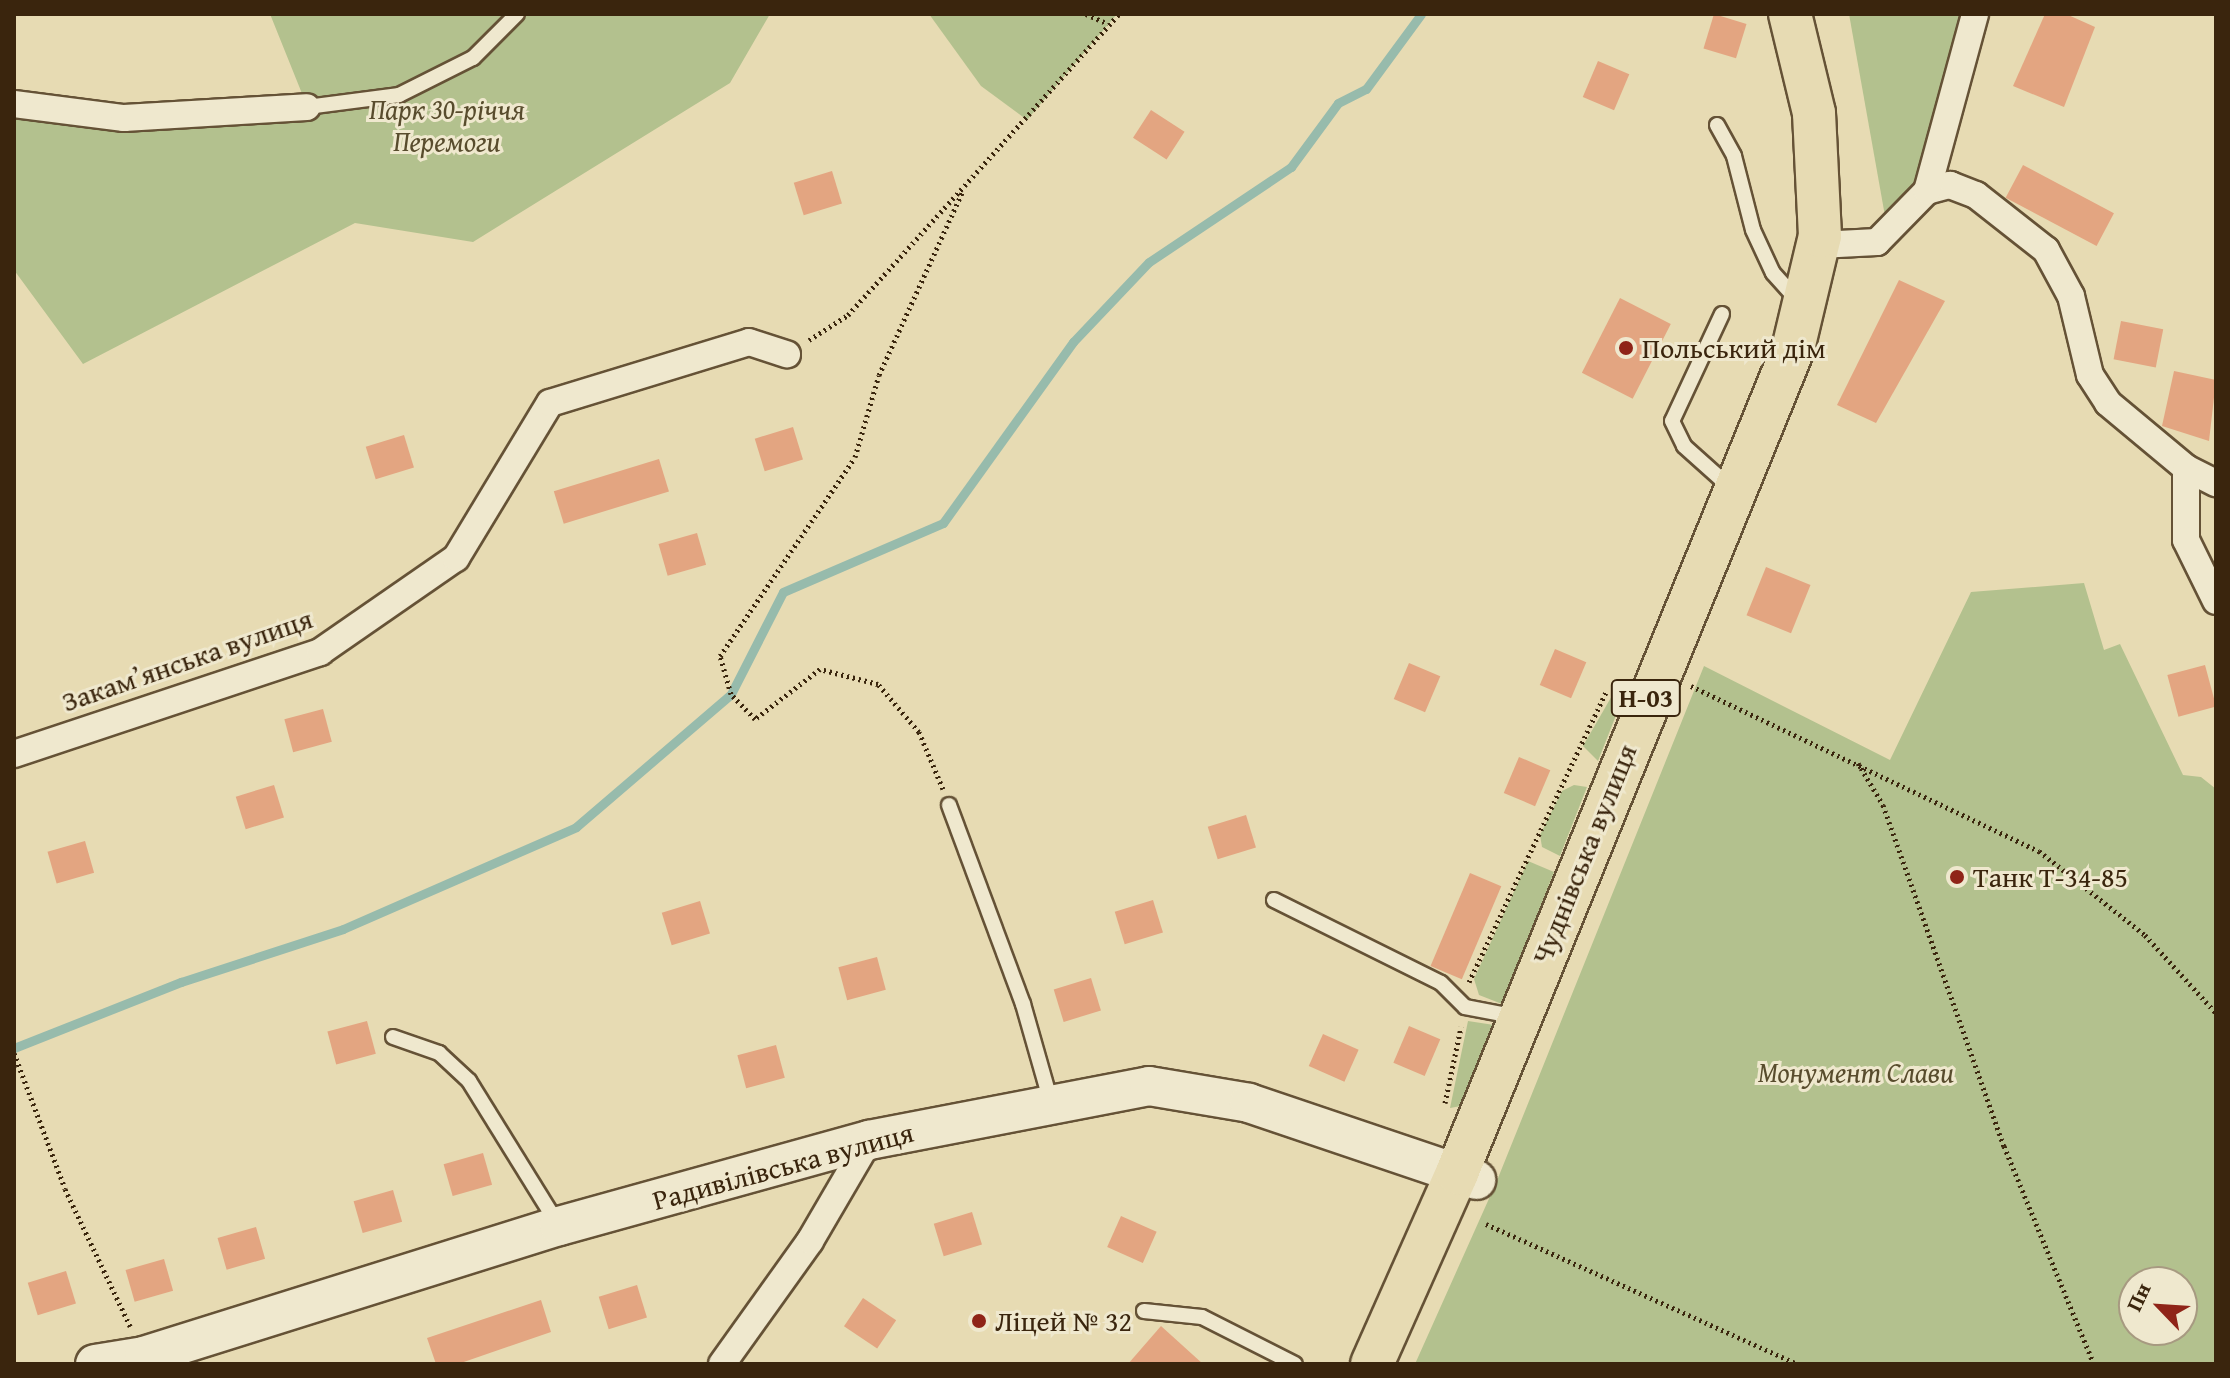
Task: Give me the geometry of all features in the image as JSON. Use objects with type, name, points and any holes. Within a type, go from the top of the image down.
[{"type":"main road","name":"Чуднівська вулиця","points":[[1372,1364],[1467,1176],[1518,1017],[1734,490],[1830,246],[1814,113],[1790,14]]},
{"type":"main road","name":"Чуднівська вулиця","points":[[1395,1364],[1467,1176],[1818,341],[1830,246],[1837,124],[1814,14]]},
{"type":"street","points":[[1830,246],[1877,242],[1927,191],[1975,14]]},
{"type":"street","points":[[14,104],[124,118],[307,107]]},
{"type":"street","points":[[1927,191],[1950,185],[1976,195],[2046,250],[2071,296],[2090,375],[2102,394],[2186,468],[2216,483]]},
{"type":"street","name":"Закамʼянська вулиця","points":[[14,754],[320,652],[456,558],[550,403],[749,342],[787,354]]},
{"type":"street","points":[[2186,468],[2186,540],[2216,601]]},
{"type":"street","name":"Радивілівська вулиця","points":[[95,1364],[147,1360],[559,1226],[869,1140],[1051,1102],[1149,1086],[1196,1090],[1467,1176]]},
{"type":"street","points":[[722,1364],[810,1241],[869,1140]]},
{"type":"lane","points":[[307,107],[399,95],[473,58],[517,14]]},
{"type":"lane","points":[[1717,125],[1734,156],[1759,245],[1773,273],[1805,309]]},
{"type":"lane","points":[[1722,314],[1672,421],[1684,446],[1734,490]]},
{"type":"lane","points":[[949,805],[1023,1004],[1051,1102]]},
{"type":"lane","points":[[1274,900],[1441,983],[1465,1007],[1518,1017]]},
{"type":"lane","points":[[393,1037],[439,1053],[469,1081],[559,1226]]},
{"type":"lane","points":[[1144,1311],[1202,1317],[1295,1364]]},
{"type":"path","points":[[1086,14],[1108,24]]},
{"type":"path","points":[[787,354],[848,315],[963,191],[1119,14]]},
{"type":"path","points":[[949,805],[919,732],[878,684],[820,669],[755,719],[731,694],[720,656],[855,457],[879,375],[963,191]]},
{"type":"path","points":[[1675,678],[1858,762],[2039,851],[2145,935],[2216,1013]]},
{"type":"path","points":[[1441,1120],[1473,969],[1505,896],[1607,690]]},
{"type":"path","points":[[1858,762],[1883,805],[2004,1146],[2094,1364]]},
{"type":"path","points":[[14,1053],[65,1189],[147,1360]]},
{"type":"path","points":[[1486,1224],[1798,1364]]},
{"type":"green space","name":"Парк 30-річчя Перемоги","points":[[270,14],[770,14],[730,83],[473,242],[355,223],[83,364],[14,270],[14,104],[124,118],[307,106]]},
{"type":"green space","points":[[929,14],[1117,14],[1027,120],[981,86]]},
{"type":"green space","points":[[1849,14],[1962,14],[1917,177],[1898,210],[1885,216]]},
{"type":"green space","name":"Монумент Слави","points":[[2084,583],[2104,650],[2120,644],[2183,775],[2201,777],[2216,789],[2216,1364],[1415,1364],[1496,1183],[1704,666],[1890,760],[1971,592]]},
{"type":"green space","points":[[1613,694],[1624,695],[1598,761],[1583,746]]},
{"type":"green space","points":[[1574,785],[1587,787],[1560,856],[1542,847],[1540,835],[1562,791]]},
{"type":"green space","points":[[1528,861],[1554,872],[1502,1004],[1479,995],[1474,979]]},
{"type":"green space","points":[[1468,1021],[1494,1025],[1461,1106],[1450,1108]]},
{"type":"building","points":[[1714,14],[1747,24],[1736,58],[1703,48]]},
{"type":"building","points":[[2045,14],[2066,14],[2095,27],[2064,107],[2013,86]]},
{"type":"building","points":[[1598,61],[1629,74],[1614,110],[1583,97]]},
{"type":"building","points":[[1151,110],[1185,132],[1167,159],[1133,138]]},
{"type":"building","points":[[2023,165],[2114,213],[2097,246],[2006,198]]},
{"type":"building","points":[[832,171],[842,204],[804,215],[794,183]]},
{"type":"building","points":[[1899,280],[1945,301],[1876,423],[1837,405]]},
{"type":"building","name":"Польський дім","points":[[1620,298],[1671,324],[1633,399],[1582,373]]},
{"type":"building","points":[[2121,321],[2163,329],[2156,367],[2114,359]]},
{"type":"building","points":[[2174,371],[2216,380],[2209,441],[2162,426]]},
{"type":"building","points":[[793,427],[803,460],[765,471],[755,439]]},
{"type":"building","points":[[404,435],[414,468],[376,479],[366,447]]},
{"type":"building","points":[[659,459],[669,492],[564,524],[554,491]]},
{"type":"building","points":[[697,533],[706,565],[668,576],[659,544]]},
{"type":"building","points":[[1766,567],[1811,585],[1791,633],[1747,615]]},
{"type":"building","points":[[1555,649],[1586,662],[1571,698],[1540,685]]},
{"type":"building","points":[[1409,663],[1440,676],[1425,712],[1394,699]]},
{"type":"building","points":[[2205,665],[2216,707],[2178,717],[2167,675]]},
{"type":"building","points":[[323,709],[332,742],[293,752],[284,719]]},
{"type":"building","points":[[1519,757],[1550,770],[1535,806],[1504,793]]},
{"type":"building","points":[[274,785],[284,818],[246,829],[236,797]]},
{"type":"building","points":[[1246,815],[1256,848],[1218,859],[1208,827]]},
{"type":"building","points":[[85,841],[94,873],[57,883],[48,852]]},
{"type":"building","points":[[1470,873],[1501,886],[1462,979],[1431,966]]},
{"type":"building","points":[[1153,900],[1163,933],[1125,944],[1115,912]]},
{"type":"building","points":[[700,901],[710,934],[672,945],[662,913]]},
{"type":"building","points":[[877,957],[886,990],[847,1000],[838,967]]},
{"type":"building","points":[[1091,978],[1101,1011],[1064,1022],[1054,989]]},
{"type":"building","points":[[367,1021],[376,1054],[336,1064],[327,1032]]},
{"type":"building","points":[[1409,1026],[1440,1039],[1425,1076],[1393,1063]]},
{"type":"building","points":[[1323,1034],[1359,1050],[1344,1082],[1309,1066]]},
{"type":"building","points":[[776,1045],[785,1078],[746,1088],[737,1055]]},
{"type":"building","points":[[483,1153],[492,1185],[453,1196],[444,1164]]},
{"type":"building","points":[[393,1190],[402,1222],[363,1233],[354,1201]]},
{"type":"building","points":[[972,1212],[982,1245],[944,1256],[934,1224]]},
{"type":"building","points":[[1121,1216],[1157,1232],[1143,1263],[1107,1247]]},
{"type":"building","points":[[256,1227],[265,1259],[227,1270],[218,1238]]},
{"type":"building","points":[[164,1259],[173,1291],[135,1302],[126,1270]]},
{"type":"building","points":[[66,1271],[76,1304],[38,1315],[28,1283]]},
{"type":"building","points":[[637,1285],[647,1318],[609,1329],[599,1297]]},
{"type":"building","points":[[863,1298],[896,1320],[877,1349],[844,1326]]},
{"type":"building","points":[[541,1300],[551,1332],[458,1364],[436,1364],[427,1338]]},
{"type":"building","points":[[1161,1326],[1203,1364],[1128,1364]]},
{"type":"waterway","points":[[14,1048],[181,982],[343,929],[576,827],[731,694],[783,592],[943,523],[1073,342],[1149,262],[1291,167],[1338,103],[1366,89],[1421,14]]},
{"type":"place","name":"Польський дім","points":[[1626,348]]},
{"type":"place","name":"Танк Т-34-85","points":[[1957,877]]},
{"type":"place","name":"Ліцей № 32","points":[[979,1321]]}]
